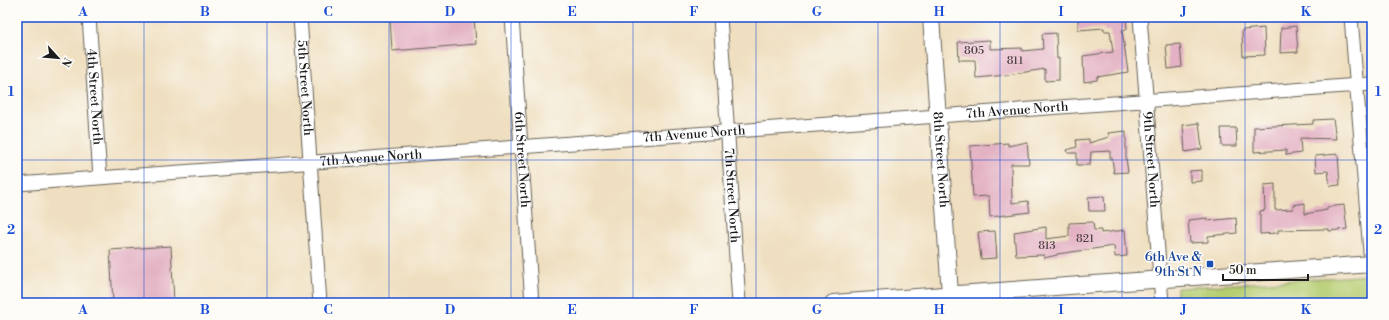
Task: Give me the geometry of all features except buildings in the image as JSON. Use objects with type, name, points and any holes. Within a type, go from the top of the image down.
[{"type":"street","name":"4th Street North","points":[[89,17],[100,177]]},
{"type":"street","name":"5th Street North","points":[[300,17],[320,303]]},
{"type":"street","name":"6th Street North","points":[[512,17],[532,303]]},
{"type":"street","name":"7th Street North","points":[[720,17],[740,303]]},
{"type":"street","name":"8th Street North","points":[[931,17],[950,299]]},
{"type":"street","name":"9th Street North","points":[[1140,17],[1162,303]]},
{"type":"street","points":[[833,303],[950,299],[1160,279],[1372,264],[1351,17]]},
{"type":"street","name":"7th Avenue North","points":[[17,184],[1372,84]]},
{"type":"green space","points":[[1372,275],[1372,303],[1177,303],[1177,288]]},
{"type":"place","name":"6th Ave & 9th St N","points":[[1210,264]]}]
